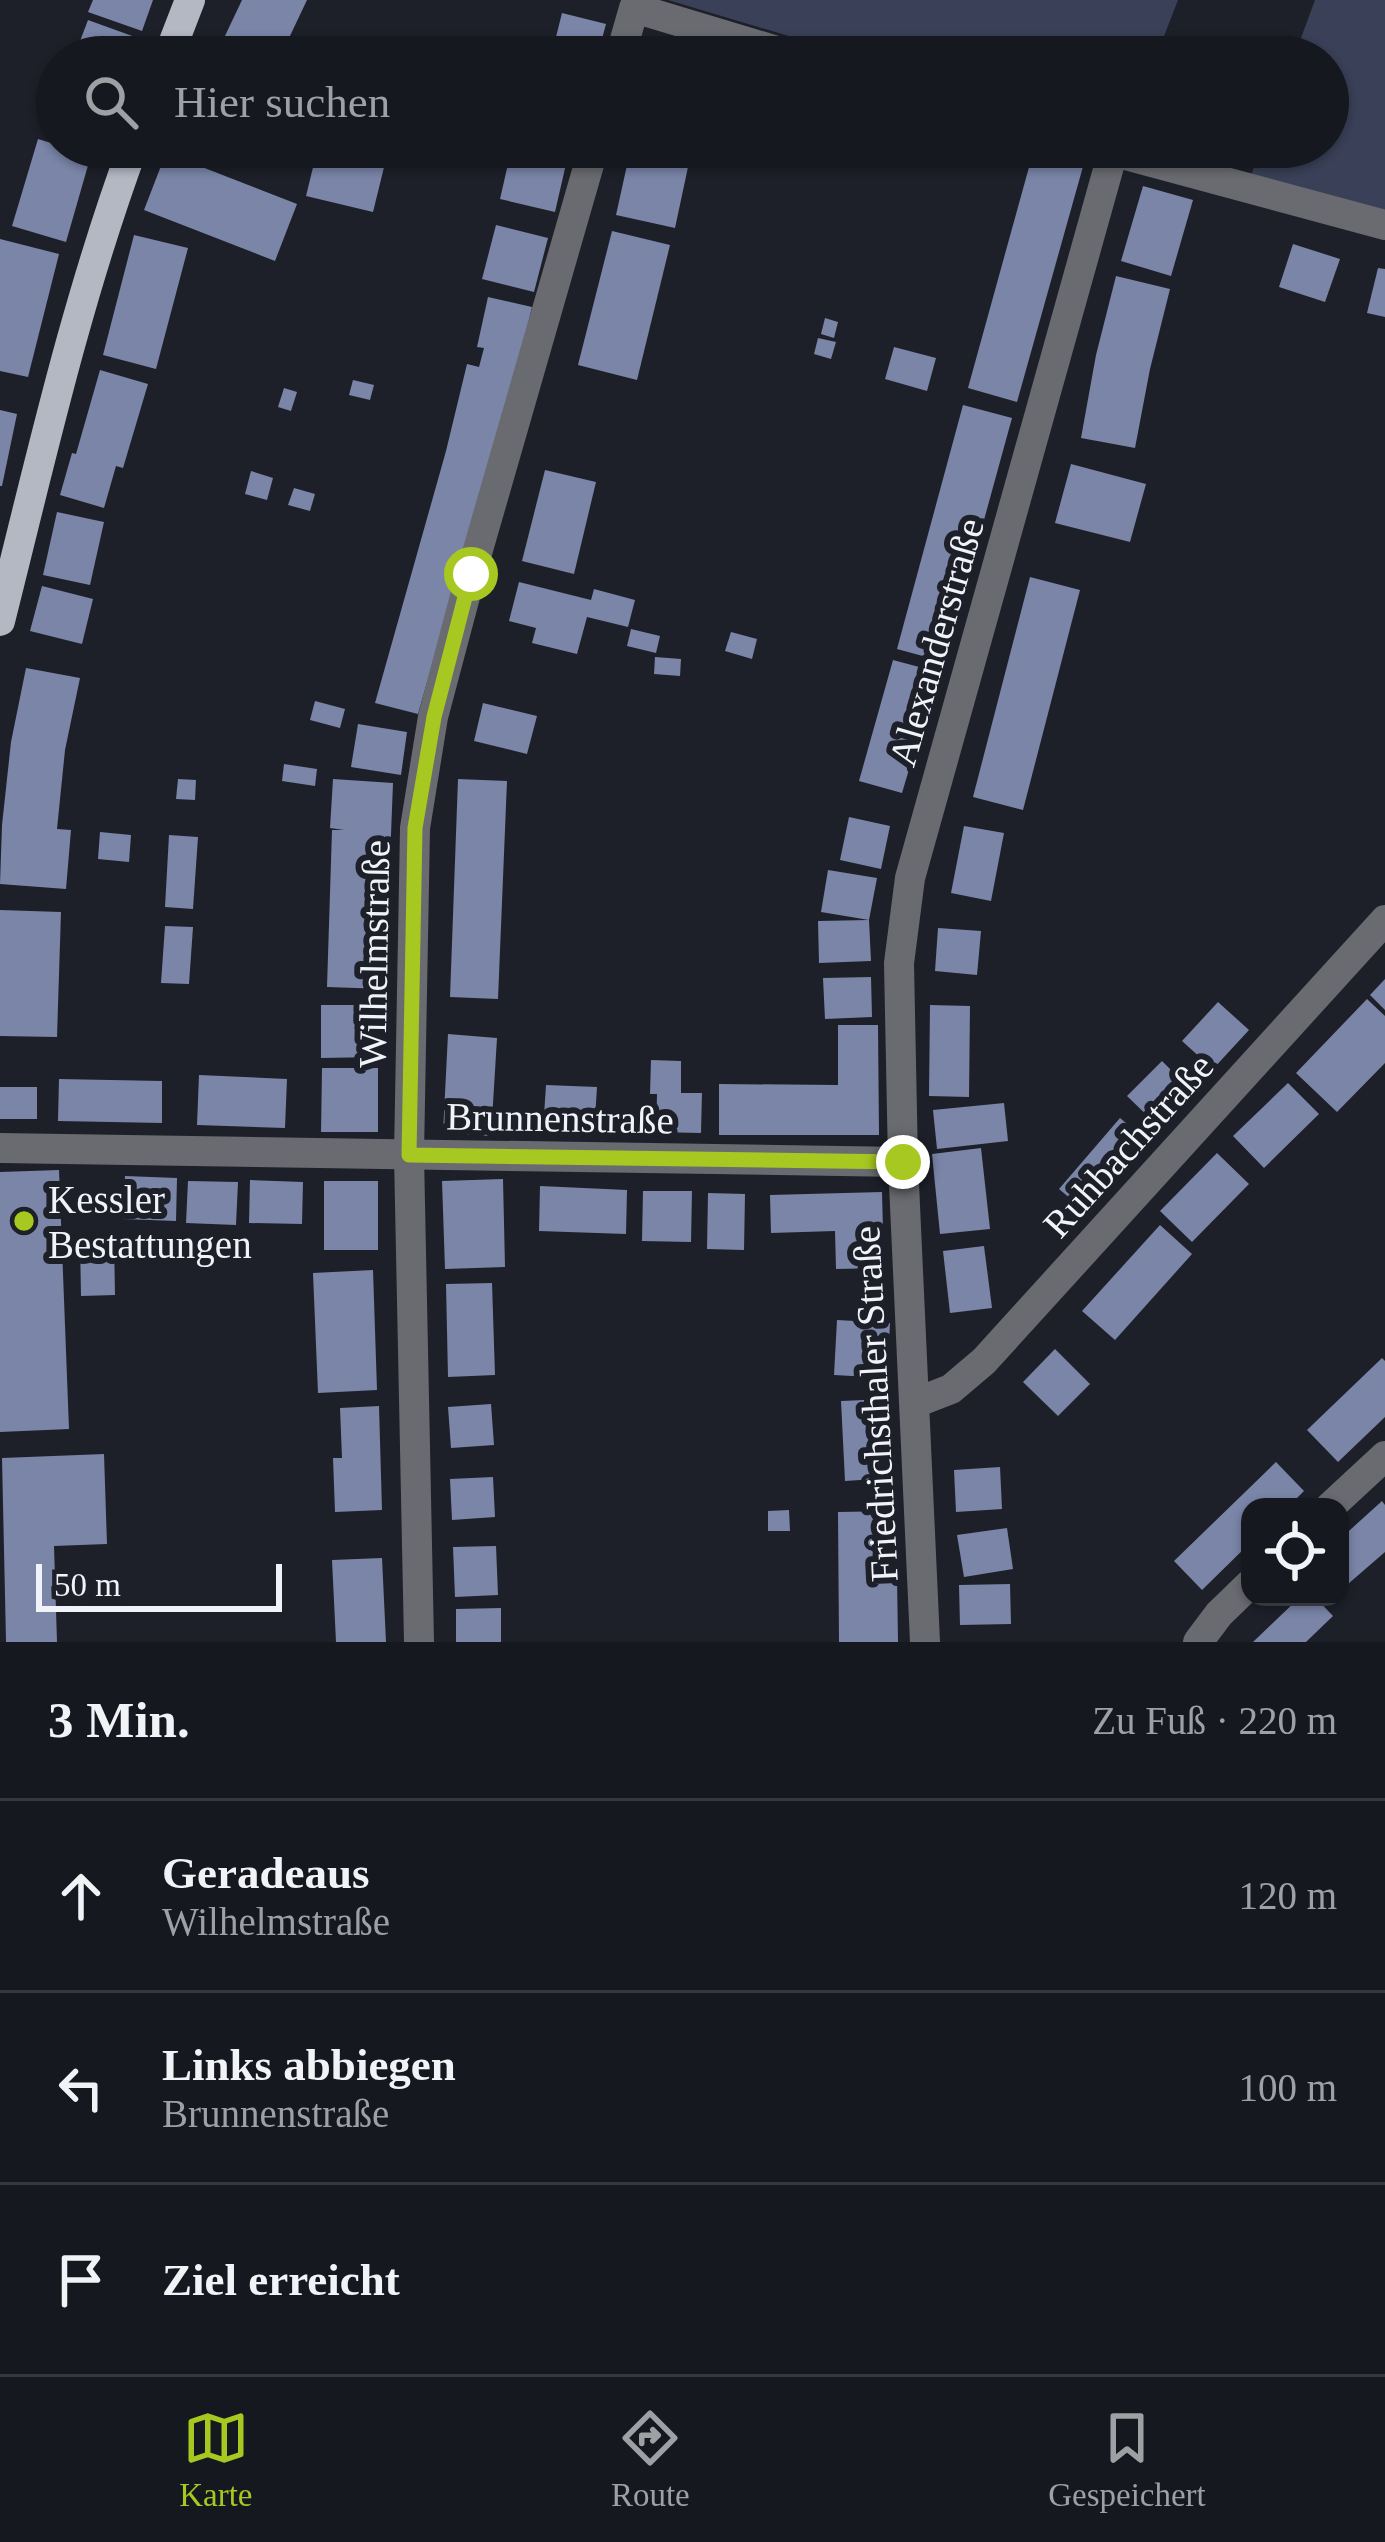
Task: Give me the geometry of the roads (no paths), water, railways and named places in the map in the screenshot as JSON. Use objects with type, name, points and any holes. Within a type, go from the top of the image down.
[{"type":"main road","points":[[176,36],[190,0]]},
{"type":"main road","points":[[0,621],[69,346],[126,168]]},
{"type":"street","points":[[626,36],[634,8],[727,36]]},
{"type":"street","name":"Wilhelmstraße","points":[[419,1642],[409,1155],[415,828],[434,717],[471,574],[588,168]]},
{"type":"street","name":"Alexanderstraße","points":[[903,1162],[899,963],[910,878],[1099,168]]},
{"type":"street","points":[[1171,168],[1385,226]]},
{"type":"street","name":"Ruhbachstraße","points":[[915,1403],[951,1389],[985,1361],[1385,920]]},
{"type":"street","name":"Brunnenstraße","points":[[0,1148],[903,1162]]},
{"type":"street","name":"Friedrichsthaler Straße","points":[[903,1162],[925,1642]]},
{"type":"street","points":[[1340,1498],[1385,1456]]},
{"type":"street","points":[[1198,1642],[1241,1592]]},
{"type":"place","name":"Kessler Bestattungen","points":[[24,1221]]}]
